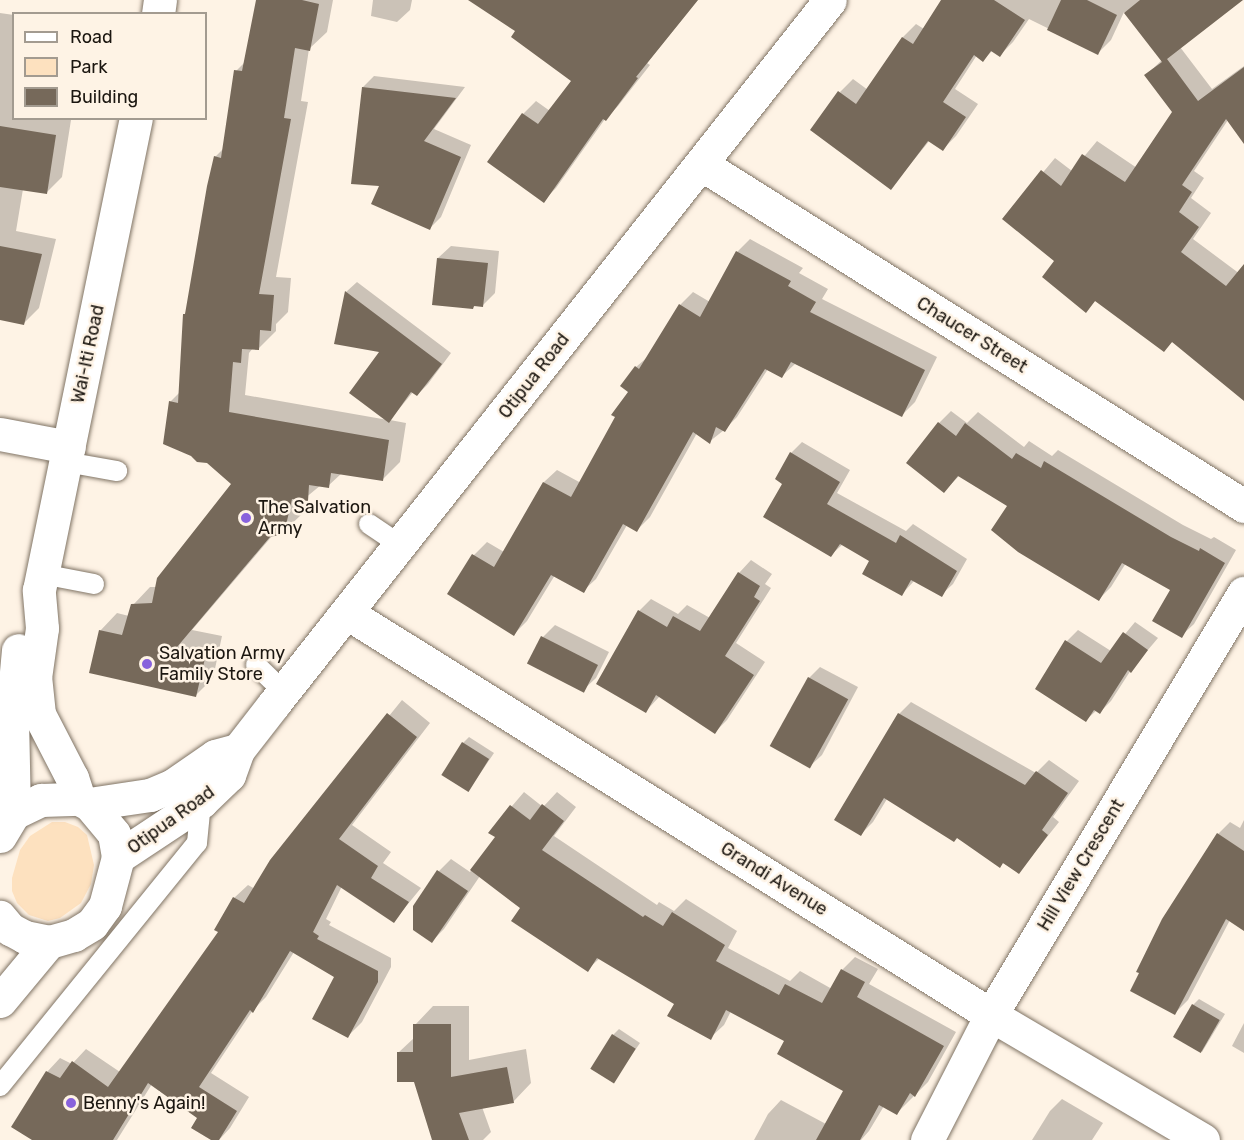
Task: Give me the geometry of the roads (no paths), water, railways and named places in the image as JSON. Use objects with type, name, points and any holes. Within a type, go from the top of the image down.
[{"type":"street","name":"Otipua Road","points":[[118,857],[201,802],[229,775],[238,750],[830,0]]},
{"type":"street","name":"Wai-Iti Road","points":[[118,857],[114,834],[84,802],[39,714],[35,678],[42,628],[41,582],[136,120]]},
{"type":"street","name":"Chaucer Street","points":[[701,164],[1244,506]]},
{"type":"street","points":[[0,434],[67,455]]},
{"type":"street","name":"Wai-Iti Road","points":[[7,824],[12,716],[8,674],[23,614],[41,582]]},
{"type":"street","name":"Hill View Crescent","points":[[927,1140],[991,1015],[1244,593]]},
{"type":"street","name":"Grandi Avenue","points":[[347,613],[991,1015],[1203,1140]]},
{"type":"street","name":"Otipua Road","points":[[7,824],[41,800],[84,802],[150,795],[173,785],[215,756],[238,750]]},
{"type":"street","points":[[0,917],[10,928],[25,938],[49,942],[74,935],[92,924],[105,906],[118,857]]},
{"type":"street","points":[[0,1001],[49,942]]},
{"type":"lane","points":[[67,455],[117,471]]},
{"type":"lane","points":[[369,524],[400,546]]},
{"type":"lane","points":[[41,582],[94,584]]},
{"type":"lane","points":[[256,665],[284,692]]},
{"type":"lane","points":[[0,1086],[197,843],[201,802]]},
{"type":"place","name":"The Salvation Army","points":[[246,518]]},
{"type":"place","name":"Salvation Army Family Store","points":[[147,664]]},
{"type":"place","name":"Benny's Again!","points":[[71,1103]]}]
